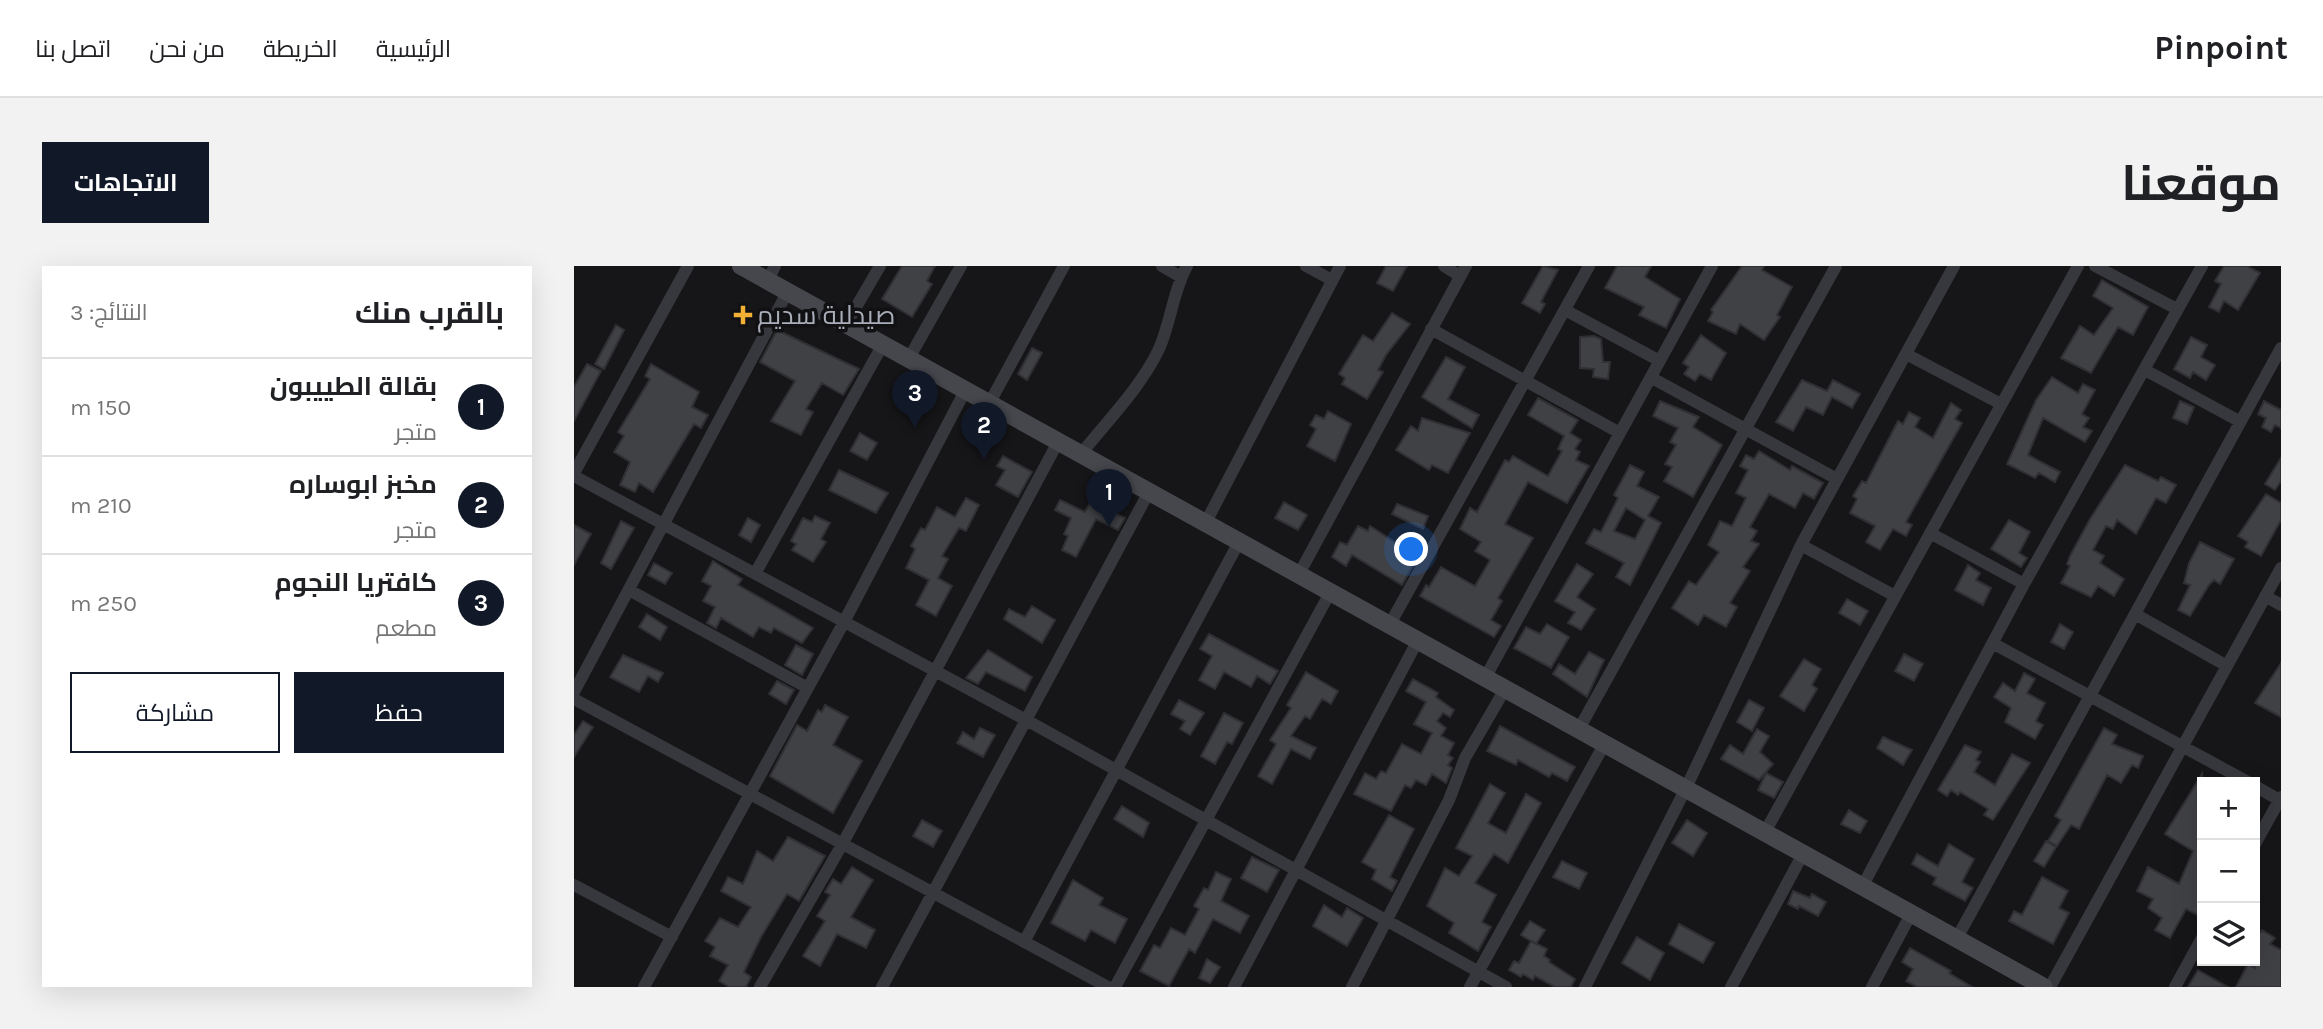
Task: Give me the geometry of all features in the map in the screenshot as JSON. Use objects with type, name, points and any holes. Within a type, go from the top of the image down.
[{"type":"main road","points":[[741,266],[771,273],[788,291],[845,326],[1240,540],[1956,938],[2023,982],[2044,987]]},
{"type":"street","points":[[688,266],[574,475],[937,671],[1506,987]]},
{"type":"street","points":[[845,326],[880,266]]},
{"type":"street","points":[[908,360],[961,266]]},
{"type":"street","points":[[989,404],[1064,266]]},
{"type":"street","points":[[1081,454],[1149,369],[1169,323],[1184,271],[1162,266]]},
{"type":"street","points":[[1306,266],[1332,280]]},
{"type":"street","points":[[1206,522],[1340,266]]},
{"type":"street","points":[[1299,573],[1463,271],[1444,266]]},
{"type":"street","points":[[1390,624],[1589,266]]},
{"type":"street","points":[[1485,678],[1712,266]]},
{"type":"street","points":[[1579,729],[1836,266]]},
{"type":"street","points":[[1585,987],[1686,788],[1801,545],[1954,266]]},
{"type":"street","points":[[1765,832],[2078,266]]},
{"type":"street","points":[[2095,266],[2177,309]]},
{"type":"street","points":[[1862,887],[2024,584],[2202,266]]},
{"type":"street","points":[[574,692],[788,291]]},
{"type":"street","points":[[1565,310],[1660,361]]},
{"type":"street","points":[[1431,329],[1620,433]]},
{"type":"street","points":[[756,572],[882,346]]},
{"type":"street","points":[[1956,938],[2091,696],[2239,421],[2276,367],[2281,348]]},
{"type":"street","points":[[1906,354],[2001,404]]},
{"type":"street","points":[[2145,370],[2239,421]]},
{"type":"street","points":[[1652,378],[1837,479]]},
{"type":"street","points":[[644,987],[844,622],[965,391]]},
{"type":"street","points":[[760,987],[843,843],[1058,442]]},
{"type":"street","points":[[882,987],[1150,491]]},
{"type":"street","points":[[1930,533],[2024,584]]},
{"type":"street","points":[[1024,942],[1240,540]]},
{"type":"street","points":[[1801,545],[1895,596]]},
{"type":"street","points":[[2050,987],[2281,568]]},
{"type":"street","points":[[629,590],[808,688]]},
{"type":"street","points":[[1115,987],[1331,592]]},
{"type":"street","points":[[2265,596],[2281,605]]},
{"type":"street","points":[[2135,614],[2227,666]]},
{"type":"street","points":[[1234,987],[1418,640]]},
{"type":"street","points":[[1994,644],[2239,777]]},
{"type":"street","points":[[1352,987],[1449,800],[1465,758],[1505,689]]},
{"type":"street","points":[[574,699],[1108,987]]},
{"type":"street","points":[[1470,987],[1605,743]]},
{"type":"street","points":[[2257,840],[2280,800],[2260,789]]},
{"type":"street","points":[[1731,987],[1803,854]]},
{"type":"street","points":[[574,885],[672,937]]},
{"type":"street","points":[[1871,987],[1911,914]]},
{"type":"street","points":[[2175,987],[2197,947]]},
{"type":"building","points":[[902,266],[935,266],[927,281],[932,284],[912,317],[882,299]]},
{"type":"building","points":[[1386,266],[1407,266],[1393,291],[1377,283]]},
{"type":"building","points":[[1543,266],[1558,270],[1541,302],[1545,304],[1540,313],[1522,303]]},
{"type":"building","points":[[1617,266],[1651,266],[1645,277],[1680,299],[1666,328],[1639,315],[1644,307],[1605,288]]},
{"type":"building","points":[[1742,266],[1764,266],[1762,270],[1792,287],[1777,315],[1780,317],[1764,340],[1740,324],[1736,334],[1708,321],[1713,312],[1711,310]]},
{"type":"building","points":[[2224,266],[2247,266],[2260,273],[2238,310],[2224,301],[2219,312],[2209,307],[2221,284],[2215,281]]},
{"type":"building","points":[[2102,280],[2148,307],[2133,335],[2118,327],[2091,373],[2061,358],[2080,326],[2094,335],[2113,308],[2093,296]]},
{"type":"building","points":[[1392,313],[1410,324],[1386,355],[1378,370],[1383,372],[1367,399],[1342,384],[1345,378],[1339,374],[1363,335],[1373,341]]},
{"type":"building","points":[[616,325],[624,330],[604,369],[595,364]]},
{"type":"building","points":[[777,330],[859,369],[843,395],[822,383],[806,409],[813,412],[801,435],[771,421],[795,381],[760,362]]},
{"type":"building","points":[[1701,335],[1726,353],[1711,380],[1700,374],[1695,381],[1684,374],[1689,367],[1683,363]]},
{"type":"building","points":[[1594,336],[1601,339],[1603,362],[1610,362],[1608,379],[1593,377],[1594,369],[1580,368],[1580,337]]},
{"type":"building","points":[[2191,337],[2207,345],[2201,357],[2215,365],[2206,380],[2193,372],[2190,378],[2174,369]]},
{"type":"building","points":[[1032,348],[1042,353],[1027,380],[1018,374]]},
{"type":"building","points":[[1446,357],[1465,367],[1448,399],[1479,415],[1472,428],[1422,397]]},
{"type":"building","points":[[587,364],[601,371],[574,421],[574,387]]},
{"type":"building","points":[[651,364],[699,392],[692,407],[708,415],[701,428],[694,424],[653,492],[639,483],[635,492],[620,485],[630,462],[614,452],[624,436],[618,432],[650,379],[645,376]]},
{"type":"building","points":[[2052,377],[2078,393],[2083,384],[2095,390],[2082,414],[2089,418],[2083,427],[2092,431],[2085,442],[2043,418],[2028,455],[2060,472],[2055,482],[2039,473],[2035,478],[2007,464],[2036,400]]},
{"type":"building","points":[[1802,380],[1827,391],[1833,380],[1860,394],[1852,408],[1832,397],[1823,415],[1806,407],[1793,431],[1776,422]]},
{"type":"building","points":[[1538,398],[1578,420],[1570,433],[1581,440],[1575,449],[1580,452],[1576,460],[1589,466],[1567,503],[1528,482],[1505,524],[1533,538],[1498,598],[1502,601],[1491,620],[1501,626],[1494,637],[1420,596],[1441,567],[1475,586],[1490,560],[1475,551],[1481,542],[1460,529],[1470,508],[1477,512],[1505,460],[1509,462],[1513,456],[1548,476],[1562,451],[1558,449],[1564,436],[1528,415]]},
{"type":"building","points":[[1660,401],[1699,417],[1693,427],[1722,445],[1693,497],[1664,481],[1672,467],[1665,464],[1676,445],[1670,442],[1678,428],[1653,416]]},
{"type":"building","points":[[2180,401],[2194,407],[2187,424],[2173,418]]},
{"type":"building","points":[[2264,401],[2281,410],[2281,428],[2275,425],[2271,432],[2262,427],[2266,418],[2258,414]]},
{"type":"building","points":[[1951,403],[1961,410],[1955,419],[1962,423],[1906,522],[1912,525],[1906,536],[1893,529],[1880,550],[1866,542],[1875,526],[1850,513],[1857,499],[1853,496],[1862,481],[1866,483],[1898,421],[1903,424],[1909,412],[1920,418],[1915,427],[1933,438]]},
{"type":"building","points":[[1328,411],[1351,424],[1335,461],[1307,446],[1316,429],[1310,425],[1316,415],[1324,419]]},
{"type":"building","points":[[1422,418],[1470,433],[1448,473],[1432,465],[1429,470],[1396,450],[1411,426],[1418,431]]},
{"type":"building","points":[[860,433],[877,443],[867,460],[850,451]]},
{"type":"building","points":[[1759,451],[1790,470],[1792,466],[1823,483],[1814,499],[1803,493],[1795,508],[1769,494],[1750,527],[1757,531],[1751,541],[1759,544],[1743,567],[1750,571],[1730,603],[1737,607],[1726,627],[1704,615],[1698,625],[1672,608],[1689,581],[1696,585],[1719,552],[1708,545],[1720,521],[1732,526],[1746,498],[1736,493],[1748,470],[1740,466],[1746,455],[1754,459]]},
{"type":"building","points":[[1003,456],[1032,472],[1018,497],[996,485],[1005,470],[997,466]]},
{"type":"building","points":[[2281,458],[2281,481],[2275,490],[2265,484]]},
{"type":"building","points":[[1630,465],[1644,472],[1637,486],[1659,497],[1648,516],[1661,523],[1630,585],[1616,577],[1624,563],[1586,543],[1594,529],[1601,532],[1618,498],[1614,495]],"holes":[[[1626,508],[1645,520],[1635,539],[1614,531]]]},
{"type":"building","points":[[2125,465],[2158,481],[2161,477],[2176,485],[2166,503],[2156,498],[2136,534],[2117,520],[2113,529],[2106,526],[2093,550],[2104,556],[2100,563],[2124,579],[2114,596],[2098,586],[2091,597],[2061,583],[2070,566],[2067,564],[2070,556],[2090,519]]},
{"type":"building","points":[[839,470],[888,493],[876,513],[829,490]]},
{"type":"building","points":[[2266,494],[2281,503],[2281,520],[2261,556],[2245,547],[2248,542],[2238,536]]},
{"type":"building","points":[[966,498],[979,505],[966,531],[959,528],[942,556],[948,559],[938,578],[952,586],[936,616],[916,605],[929,580],[906,568],[915,549],[911,546],[921,528],[925,530],[937,507],[955,517]]},
{"type":"building","points":[[1060,500],[1085,512],[1091,501],[1125,518],[1118,530],[1096,519],[1076,557],[1062,550],[1068,536],[1064,534],[1071,518],[1055,510]]},
{"type":"building","points":[[1284,502],[1307,515],[1298,530],[1275,518]]},
{"type":"building","points":[[1397,504],[1428,516],[1423,529],[1392,514]]},
{"type":"building","points":[[815,516],[830,523],[821,539],[826,542],[813,562],[792,550],[796,544],[791,541],[803,518],[812,522]]},
{"type":"building","points":[[748,518],[760,525],[751,542],[739,535]]},
{"type":"building","points":[[2009,520],[2030,532],[2019,553],[2027,558],[2021,567],[1991,549]]},
{"type":"building","points":[[621,521],[634,528],[611,569],[601,563]]},
{"type":"building","points":[[574,525],[591,534],[574,565]]},
{"type":"building","points":[[1358,526],[1368,531],[1370,526],[1418,557],[1402,585],[1352,555],[1346,566],[1332,557],[1340,542],[1347,545]]},
{"type":"building","points":[[2200,542],[2234,559],[2220,584],[2214,580],[2209,585],[2190,616],[2178,610],[2190,585],[2184,583],[2189,563]]},
{"type":"building","points":[[713,561],[742,579],[738,585],[813,628],[802,643],[774,628],[771,633],[759,627],[753,637],[721,618],[716,628],[707,623],[715,607],[703,601],[711,586],[702,581]]},
{"type":"building","points":[[654,563],[672,573],[665,584],[648,575]]},
{"type":"building","points":[[1577,564],[1593,574],[1577,597],[1595,609],[1581,630],[1568,623],[1575,612],[1555,601]]},
{"type":"building","points":[[1968,565],[1980,573],[1976,580],[1991,588],[1983,605],[1955,590]]},
{"type":"building","points":[[1847,599],[1868,611],[1860,625],[1839,613]]},
{"type":"building","points":[[1032,606],[1055,620],[1042,643],[1004,619],[1009,609],[1025,617]]},
{"type":"building","points":[[647,614],[667,627],[660,640],[639,627]]},
{"type":"building","points":[[1547,624],[1569,637],[1551,668],[1514,648],[1526,627],[1540,634]]},
{"type":"building","points":[[2060,624],[2073,632],[2064,649],[2051,642]]},
{"type":"building","points":[[1209,634],[1278,671],[1270,684],[1257,676],[1251,687],[1224,672],[1215,689],[1199,680],[1212,656],[1200,649]]},
{"type":"building","points":[[796,645],[813,654],[802,675],[785,665]]},
{"type":"building","points":[[988,650],[1032,677],[1025,691],[986,672],[978,684],[966,678]]},
{"type":"building","points":[[1589,652],[1604,660],[1587,697],[1553,674],[1559,664],[1575,674]]},
{"type":"building","points":[[1904,654],[1923,664],[1914,681],[1895,671]]},
{"type":"building","points":[[623,655],[663,673],[658,682],[648,676],[639,692],[610,677]]},
{"type":"building","points":[[1804,659],[1821,669],[1812,685],[1817,689],[1804,711],[1780,696]]},
{"type":"building","points":[[2281,663],[2281,717],[2255,703]]},
{"type":"building","points":[[1306,672],[1338,691],[1331,704],[1322,699],[1310,719],[1305,716],[1291,736],[1316,748],[1310,759],[1291,749],[1272,784],[1258,776],[1276,744],[1270,740],[1291,708],[1287,705]]},
{"type":"building","points":[[2024,673],[2035,679],[2027,693],[2045,703],[2036,721],[2043,725],[2035,739],[2005,722],[2011,708],[1994,697],[2003,683],[2015,691]]},
{"type":"building","points":[[1413,679],[1438,693],[1436,697],[1454,710],[1450,717],[1443,713],[1437,721],[1446,728],[1441,736],[1454,743],[1448,755],[1453,758],[1448,765],[1452,768],[1446,783],[1432,774],[1426,785],[1416,780],[1411,788],[1405,785],[1391,811],[1354,794],[1365,773],[1376,779],[1381,771],[1386,773],[1402,744],[1421,754],[1432,733],[1414,724],[1426,702],[1406,691]]},
{"type":"building","points":[[777,681],[794,690],[786,704],[769,694]]},
{"type":"building","points":[[1179,700],[1204,713],[1190,735],[1180,729],[1185,721],[1171,714]]},
{"type":"building","points":[[1749,700],[1764,708],[1752,731],[1737,722]]},
{"type":"building","points":[[825,705],[848,717],[833,745],[862,761],[833,813],[770,776],[797,725],[807,731],[818,710],[822,712]]},
{"type":"building","points":[[1224,713],[1243,723],[1232,744],[1227,742],[1215,764],[1201,756]]},
{"type":"building","points":[[583,721],[593,727],[574,757],[574,735]]},
{"type":"building","points":[[1500,726],[1575,767],[1567,781],[1552,773],[1549,777],[1518,760],[1516,765],[1487,751]]},
{"type":"building","points":[[980,728],[995,735],[983,757],[957,743],[963,732],[974,739]]},
{"type":"building","points":[[2104,728],[2117,735],[2112,744],[2143,756],[2138,768],[2132,765],[2121,783],[2107,775],[2079,829],[2071,825],[2057,846],[2048,841],[2061,820],[2055,816]]},
{"type":"building","points":[[1757,729],[1769,736],[1760,752],[1773,764],[1759,780],[1721,759],[1730,745],[1743,754]]},
{"type":"building","points":[[1883,737],[1912,750],[1903,765],[1877,748]]},
{"type":"building","points":[[1965,745],[1981,752],[1976,760],[1980,762],[1974,772],[1995,785],[2012,754],[2030,763],[1993,820],[1984,815],[1988,809],[1960,792],[1958,795],[1951,790],[1947,796],[1938,790]]},
{"type":"building","points":[[1766,773],[1783,782],[1774,798],[1758,790]]},
{"type":"building","points":[[2197,782],[2197,914],[2186,909],[2170,938],[2155,930],[2162,918],[2148,908],[2153,899],[2137,891],[2148,867],[2179,884],[2193,851],[2165,834]]},
{"type":"building","points":[[1490,784],[1505,793],[1488,823],[1506,833],[1526,794],[1541,803],[1508,863],[1494,854],[1475,883],[1496,895],[1482,922],[1491,927],[1478,951],[1449,933],[1454,923],[1427,906],[1445,868],[1459,876],[1472,856],[1456,848]]},
{"type":"building","points":[[1122,806],[1149,823],[1143,837],[1114,819]]},
{"type":"building","points":[[1849,810],[1867,821],[1860,833],[1841,824]]},
{"type":"building","points":[[1389,815],[1414,829],[1390,877],[1397,881],[1392,891],[1372,879],[1376,870],[1362,862]]},
{"type":"building","points":[[922,820],[942,831],[933,847],[913,836]]},
{"type":"building","points":[[1687,820],[1707,833],[1693,856],[1672,843]]},
{"type":"building","points":[[788,837],[825,856],[799,901],[787,894],[761,937],[744,972],[751,977],[746,987],[729,987],[719,981],[728,965],[710,956],[715,947],[705,941],[720,918],[738,927],[751,907],[721,891],[728,877],[743,884],[757,851],[773,861]]},
{"type":"building","points":[[2046,841],[2056,847],[2044,867],[2034,861]]},
{"type":"building","points":[[1949,844],[1974,859],[1962,882],[1973,888],[1965,901],[1933,884],[1936,878],[1912,864],[1917,854],[1938,866]]},
{"type":"building","points":[[1252,857],[1279,870],[1267,892],[1241,878]]},
{"type":"building","points":[[1562,861],[1587,873],[1579,889],[1553,877]]},
{"type":"building","points":[[852,867],[873,880],[851,917],[875,930],[866,948],[837,934],[820,966],[803,956],[825,921],[817,916],[830,895],[825,892],[833,879],[841,884]]},
{"type":"building","points":[[1216,872],[1231,879],[1221,901],[1249,916],[1240,933],[1213,919],[1195,953],[1189,949],[1169,986],[1140,971],[1154,945],[1160,948],[1171,928],[1185,935],[1199,909],[1194,906],[1204,888],[1208,890]]},
{"type":"building","points":[[2042,877],[2068,891],[2059,908],[2069,913],[2053,944],[2009,921],[2014,911],[2022,915]]},
{"type":"building","points":[[1073,880],[1103,898],[1099,905],[1127,919],[1115,943],[1091,930],[1085,941],[1051,923]]},
{"type":"building","points":[[1793,891],[1810,898],[1812,894],[1826,902],[1818,916],[1799,906],[1798,909],[1788,904]]},
{"type":"building","points":[[1324,905],[1342,917],[1347,908],[1363,918],[1347,946],[1313,926]]},
{"type":"building","points":[[1530,921],[1545,930],[1536,944],[1521,935]]},
{"type":"building","points":[[1679,924],[1714,943],[1703,963],[1669,944]]},
{"type":"building","points":[[2262,930],[2275,938],[2270,944],[2281,950],[2281,987],[2236,987],[2247,966],[2260,966]]},
{"type":"building","points":[[1637,937],[1664,953],[1650,980],[1622,963]]},
{"type":"building","points":[[1531,941],[1547,949],[1544,956],[1549,962],[1575,979],[1571,987],[1555,987],[1535,976],[1533,980],[1509,970],[1514,961],[1519,963]]},
{"type":"building","points":[[1910,948],[1951,971],[1949,973],[1972,987],[1917,987],[1906,981],[1913,969],[1902,962]]},
{"type":"building","points":[[1207,959],[1220,967],[1210,983],[1199,978]]},
{"type":"building","points":[[2198,970],[2228,987],[2188,987]]},
{"type":"place","name":"صيدلية سديم","points":[[743,315]]},
{"type":"place","name":"كافتريا النجوم","points":[[915,428]]},
{"type":"place","name":"مخبز ابوساره","points":[[984,460]]},
{"type":"place","name":"بقالة الطييبون","points":[[1109,527]]}]
